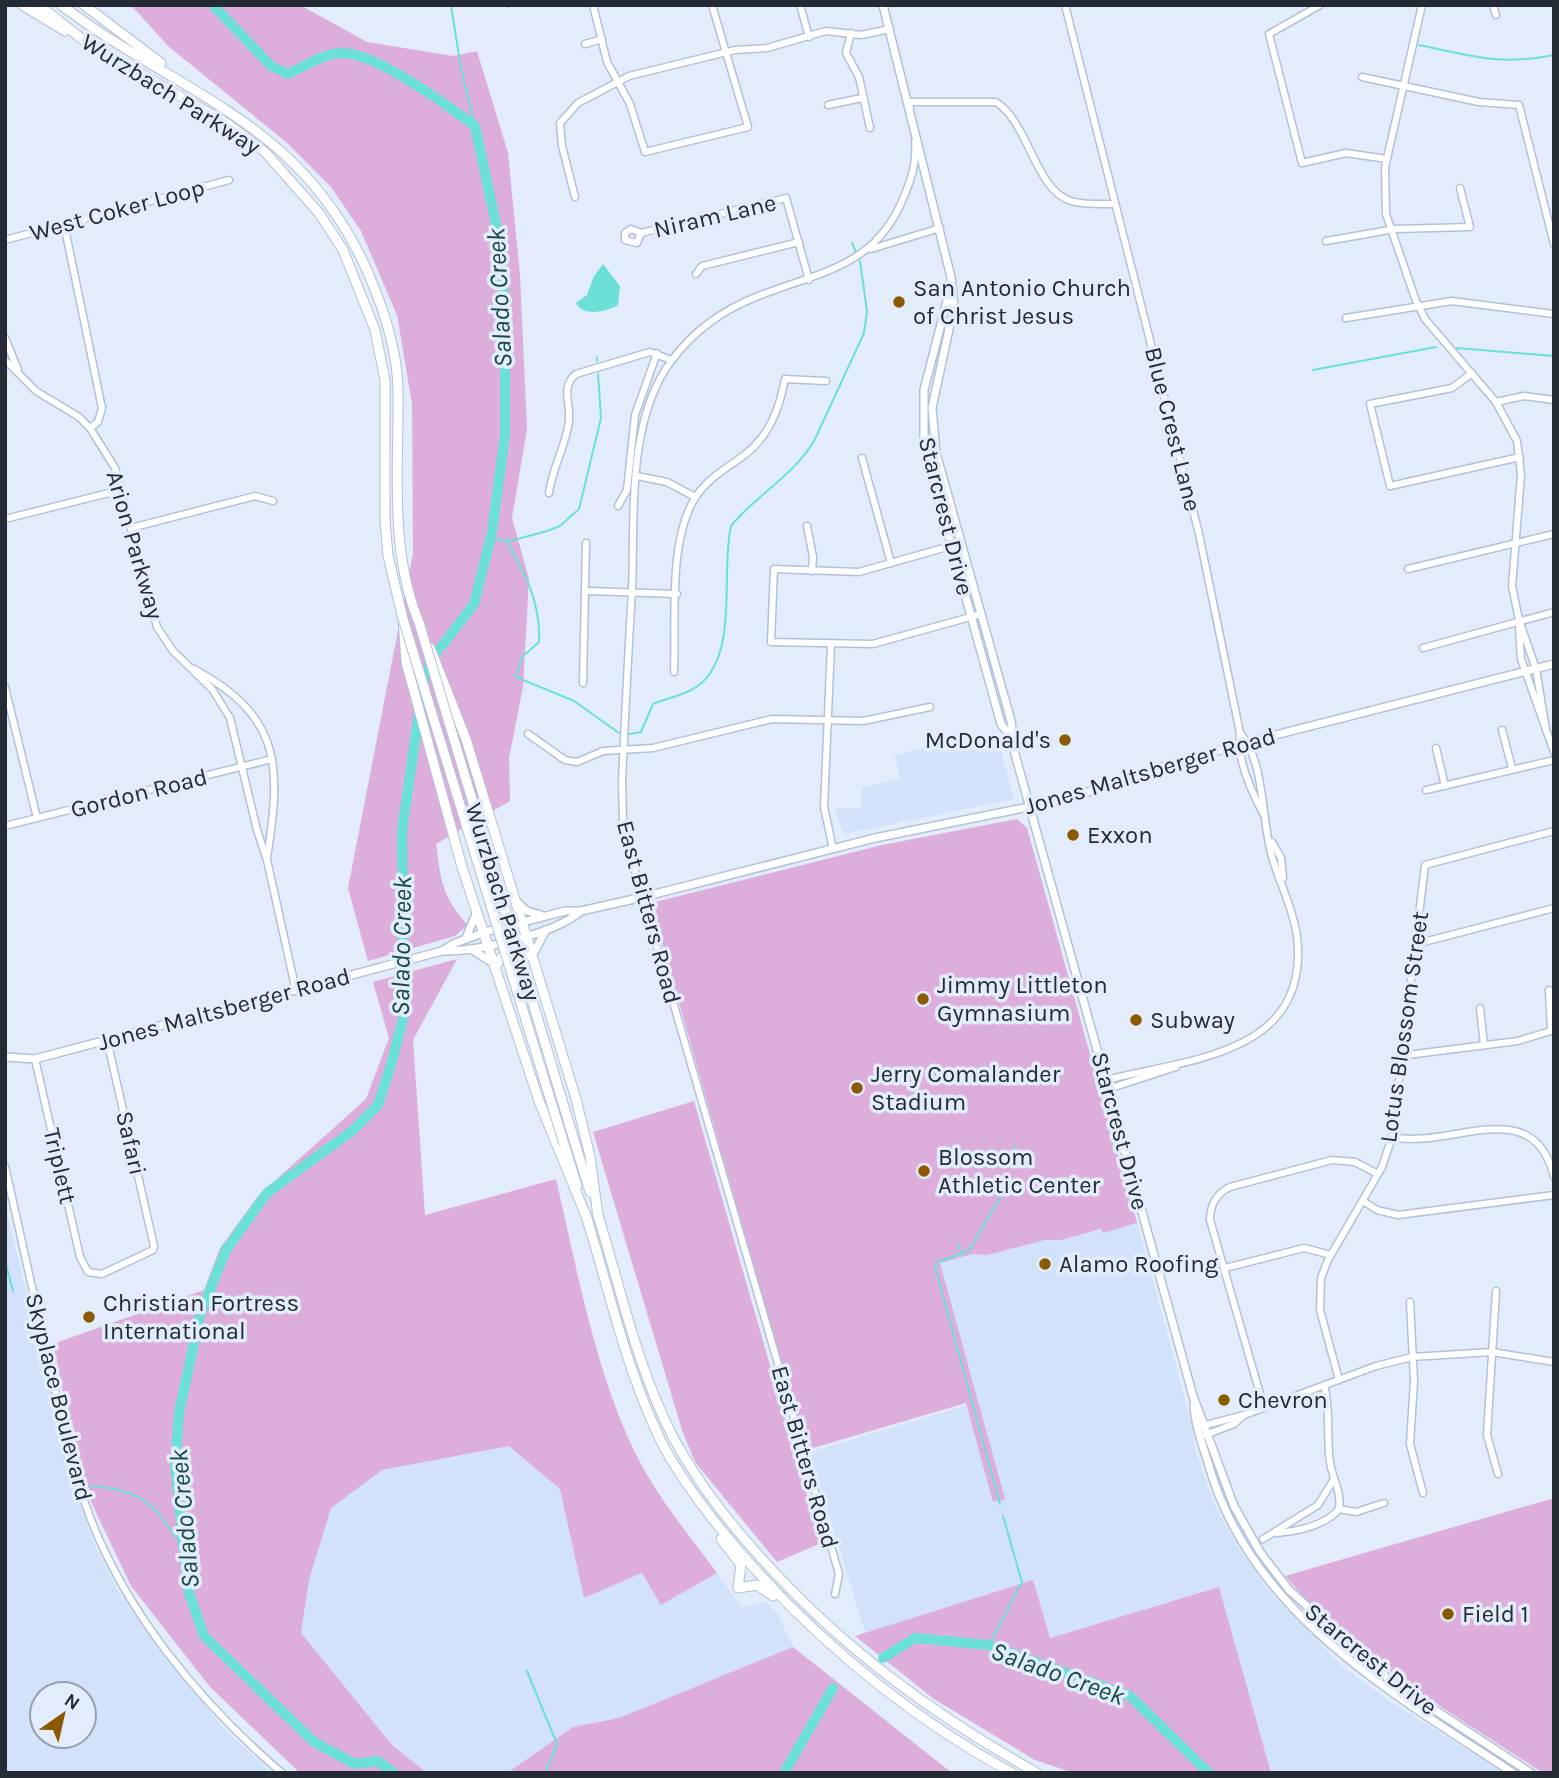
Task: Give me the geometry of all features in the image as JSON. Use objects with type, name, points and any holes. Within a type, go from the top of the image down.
[{"type":"highway","points":[[22,5],[46,23],[82,39]]},
{"type":"highway","name":"Wurzbach Parkway","points":[[39,5],[82,39],[229,125],[265,152],[319,213],[343,250],[375,330],[385,380],[385,521],[396,595],[569,1142],[598,1216],[653,1394],[673,1437],[700,1483],[725,1516],[804,1606],[847,1645],[915,1698],[974,1738],[1037,1773]]},
{"type":"highway","name":"Wurzbach Parkway","points":[[61,5],[135,54],[238,115],[301,170],[340,219],[356,247],[380,302],[398,389],[399,544],[405,578],[569,1142],[588,1221],[649,1413],[669,1456],[725,1534],[796,1614],[903,1703],[1012,1773]]},
{"type":"highway","points":[[84,5],[187,84]]},
{"type":"highway","points":[[403,619],[406,662],[462,867],[546,1121],[588,1221]]},
{"type":"highway","points":[[420,626],[466,739],[576,1099],[590,1156],[598,1216]]},
{"type":"highway","points":[[496,966],[503,955],[517,951],[532,957]]},
{"type":"highway","points":[[691,1490],[706,1520],[741,1565],[738,1588],[752,1585],[763,1587],[796,1614]]},
{"type":"main road","points":[[883,5],[909,102]]},
{"type":"main road","name":"Starcrest Drive","points":[[909,102],[947,254],[954,306],[932,412],[936,453],[1011,721],[1030,807],[1204,1436],[1214,1485],[1227,1514],[1257,1563],[1289,1605],[1379,1685],[1513,1773]]},
{"type":"main road","name":"Starcrest Drive","points":[[950,288],[932,355],[922,412],[924,446],[1000,724],[1013,739]]},
{"type":"main road","points":[[932,355],[942,358]]},
{"type":"main road","points":[[922,412],[932,412]]},
{"type":"main road","name":"Jones Maltsberger Road","points":[[5,1058],[36,1059],[364,973],[442,951],[485,932],[565,911],[581,911],[643,897],[875,838],[1073,798],[1120,779],[1248,742],[1554,664]]},
{"type":"main road","points":[[514,899],[527,911],[545,916]]},
{"type":"main road","points":[[465,939],[473,928],[477,910]]},
{"type":"main road","name":"Jones Maltsberger Road","points":[[442,951],[471,949],[547,929],[568,921],[581,911]]},
{"type":"main road","points":[[532,957],[537,943],[547,929]]},
{"type":"main road","points":[[471,949],[496,966]]},
{"type":"main road","name":"Starcrest Drive","points":[[1204,1436],[1234,1506],[1260,1552],[1289,1590],[1323,1624],[1392,1682],[1531,1773]]},
{"type":"main road","points":[[1289,1605],[1299,1609],[1312,1621],[1323,1624]]},
{"type":"main road","points":[[1500,1763],[1508,1763],[1523,1773]]},
{"type":"street","points":[[593,5],[607,62],[630,104],[645,152],[747,127],[712,5]]},
{"type":"street","points":[[800,5],[809,37]]},
{"type":"street","name":"Blue Crest Lane","points":[[1065,5],[1199,534],[1240,733],[1238,745],[1254,796],[1264,815]]},
{"type":"street","points":[[1320,5],[1269,34],[1302,163],[1346,153],[1387,159]]},
{"type":"street","points":[[1422,5],[1387,159],[1384,198],[1389,230],[1418,304],[1438,338],[1496,402],[1513,430],[1520,457],[1512,586],[1519,642],[1525,672],[1554,752]]},
{"type":"street","points":[[1493,5],[1496,15]]},
{"type":"street","points":[[575,197],[562,146],[560,123],[578,103],[617,80],[726,52],[767,48],[825,31],[861,36],[890,29]]},
{"type":"street","points":[[851,33],[846,53],[859,77],[870,128]]},
{"type":"street","points":[[585,44],[602,39]]},
{"type":"street","points":[[1362,77],[1479,102],[1519,105],[1554,244]]},
{"type":"street","points":[[828,105],[862,98]]},
{"type":"street","points":[[869,249],[893,218],[909,184],[916,147],[909,102],[996,102],[1013,117],[1057,193],[1072,202],[1115,204]]},
{"type":"street","name":"West Coker Loop","points":[[5,240],[229,180]]},
{"type":"street","points":[[1326,241],[1389,230],[1470,227],[1460,188]]},
{"type":"street","name":"Niram Lane","points":[[641,233],[786,198],[799,242]]},
{"type":"street","points":[[64,224],[102,408],[98,422],[90,428]]},
{"type":"street","points":[[869,249],[940,228]]},
{"type":"street","points":[[696,274],[702,266],[799,242],[809,280]]},
{"type":"street","name":"East Bitters Road","points":[[835,1594],[839,1574],[623,820],[623,750],[637,476],[644,418],[657,383],[671,360],[699,331],[734,307],[837,269],[869,249]]},
{"type":"street","points":[[1346,318],[1418,304],[1452,302],[1554,314]]},
{"type":"street","name":"Arion Parkway","points":[[5,338],[20,375]]},
{"type":"street","points":[[549,493],[568,428],[566,387],[569,380],[576,374],[612,366],[650,352],[671,360]]},
{"type":"street","points":[[618,506],[625,497],[635,415],[657,353]]},
{"type":"street","name":"Arion Parkway","points":[[5,360],[36,391],[79,417],[108,452],[121,490],[157,627],[186,665],[212,689],[224,707],[244,766],[296,990]]},
{"type":"street","points":[[1472,373],[1452,388],[1370,404],[1390,486],[1520,457]]},
{"type":"street","points":[[674,672],[680,537],[695,497],[709,481],[749,452],[763,436],[778,408],[785,379],[826,381]]},
{"type":"street","points":[[1496,402],[1524,396],[1554,400]]},
{"type":"street","points":[[862,458],[891,563]]},
{"type":"street","points":[[637,476],[667,482],[695,497]]},
{"type":"street","points":[[5,519],[121,490]]},
{"type":"street","points":[[131,528],[255,496],[273,500]]},
{"type":"street","points":[[807,526],[814,557],[812,570]]},
{"type":"street","points":[[1408,569],[1554,534]]},
{"type":"street","points":[[583,682],[586,542]]},
{"type":"street","points":[[961,543],[859,572],[775,569],[771,642],[873,644],[981,614]]},
{"type":"street","points":[[587,591],[677,594]]},
{"type":"street","points":[[1423,648],[1554,612]]},
{"type":"street","points":[[1518,620],[1536,669],[1546,730]]},
{"type":"street","points":[[831,645],[824,807],[832,849]]},
{"type":"street","name":"Arion Parkway","points":[[186,665],[225,687],[250,710],[263,730],[272,759],[276,796],[267,860]]},
{"type":"street","points":[[5,687],[37,818]]},
{"type":"street","points":[[528,734],[569,761],[586,760],[603,751],[653,748],[772,719],[883,719],[930,707]]},
{"type":"street","points":[[1502,730],[1512,768]]},
{"type":"street","name":"Blue Crest Lane","points":[[1106,1080],[1181,1064],[1240,1046],[1266,1027],[1282,1008],[1291,988],[1298,954],[1297,934],[1283,882],[1281,858],[1270,837],[1248,742],[1240,733]]},
{"type":"street","points":[[1436,748],[1445,786]]},
{"type":"street","name":"Gordon Road","points":[[5,826],[272,759]]},
{"type":"street","points":[[1426,790],[1554,760]]},
{"type":"street","name":"Lotus Blossom Street","points":[[1339,1380],[1319,1302],[1321,1278],[1331,1255],[1378,1174],[1392,1137],[1399,1056],[1425,865],[1554,831]]},
{"type":"street","points":[[1416,944],[1554,908]]},
{"type":"street","points":[[1399,1056],[1518,1041],[1552,1030],[1549,990]]},
{"type":"street","points":[[1480,1009],[1484,1045]]},
{"type":"street","name":"Safari","points":[[88,1272],[102,1274],[153,1250],[154,1246],[107,1040]]},
{"type":"street","name":"Triplett","points":[[36,1059],[80,1256],[88,1272]]},
{"type":"street","name":"Blue Crest Lane","points":[[1108,1089],[1164,1073],[1181,1064]]},
{"type":"street","points":[[1392,1137],[1416,1139],[1500,1128],[1516,1130],[1531,1137],[1542,1147],[1554,1177]]},
{"type":"street","points":[[1264,1408],[1210,1220],[1211,1208],[1220,1193],[1230,1187],[1332,1160],[1355,1162],[1378,1174]]},
{"type":"street","name":"Skyplace Boulevard","points":[[5,1166],[71,1459],[86,1508],[107,1555],[132,1600],[221,1716],[282,1773]]},
{"type":"street","points":[[1363,1201],[1388,1214],[1398,1215],[1554,1195]]},
{"type":"street","points":[[1225,1268],[1304,1248],[1331,1255]]},
{"type":"street","points":[[1496,1291],[1487,1435],[1498,1474]]},
{"type":"street","points":[[1410,1302],[1410,1444],[1423,1493]]},
{"type":"street","points":[[1201,1426],[1244,1415],[1324,1385],[1412,1357],[1492,1352],[1554,1362]]},
{"type":"street","points":[[1275,1533],[1319,1523],[1332,1517],[1339,1509],[1324,1385]]},
{"type":"street","points":[[1204,1436],[1234,1424],[1244,1415]]},
{"type":"street","points":[[1263,1539],[1324,1499],[1334,1479]]},
{"type":"street","points":[[1339,1509],[1356,1512],[1384,1503]]},
{"type":"shaded area","points":[[131,5],[300,5],[367,42],[453,56],[477,51],[508,153],[520,275],[527,429],[512,518],[529,579],[523,687],[509,758],[510,801],[436,844],[444,888],[453,906],[468,925],[455,936],[368,961],[348,888],[413,553],[412,404],[397,315],[361,231],[331,187],[286,142],[168,46]]},
{"type":"shaded area","points":[[603,264],[620,286],[618,305],[607,310],[589,312],[576,303],[587,295],[594,276]]},
{"type":"shaded area","points":[[996,732],[1014,799],[844,834],[834,809],[861,808],[862,788],[900,779],[895,755]]},
{"type":"shaded area","name":"Blossom Athletic Center","points":[[1017,819],[1027,828],[1137,1223],[1103,1233],[1101,1229],[1061,1240],[1045,1240],[987,1255],[973,1254],[940,1263],[1005,1499],[993,1502],[966,1403],[806,1450],[652,908],[655,902],[882,845]]},
{"type":"shaded area","points":[[457,959],[413,1040],[425,1215],[556,1179],[591,1330],[629,1440],[654,1486],[717,1573],[661,1605],[642,1573],[584,1598],[560,1489],[509,1446],[382,1470],[331,1508],[309,1580],[301,1633],[393,1746],[427,1773],[300,1773],[210,1687],[131,1586],[92,1504],[76,1458],[53,1344],[204,1290],[220,1248],[259,1195],[366,1099],[389,1038],[373,982]]},
{"type":"shaded area","points":[[694,1101],[821,1543],[777,1562],[695,1462],[682,1430],[593,1132]]},
{"type":"shaded area","points":[[5,1204],[74,1489],[94,1543],[117,1589],[148,1633],[225,1730],[272,1773],[5,1773]]},
{"type":"shaded area","points":[[1137,1221],[1192,1426],[1195,1450],[1214,1503],[1237,1546],[1274,1597],[1342,1666],[1388,1700],[1503,1773],[1271,1773],[1218,1587],[1049,1638],[1033,1580],[865,1633],[810,1452],[978,1402],[939,1262],[973,1254],[987,1255],[1045,1240],[1061,1240]]},
{"type":"shaded area","points":[[509,1446],[561,1489],[584,1598],[643,1573],[662,1605],[717,1573],[742,1608],[766,1602],[778,1614],[793,1647],[619,1718],[573,1727],[507,1773],[427,1773],[393,1746],[301,1633],[309,1580],[331,1508],[381,1470]]},
{"type":"shaded area","points":[[1554,1498],[1554,1773],[1543,1773],[1406,1683],[1342,1633],[1285,1576]]},
{"type":"shaded area","points":[[1033,1580],[1050,1638],[1219,1587],[1271,1773],[1074,1773],[1035,1760],[934,1699],[855,1636]]},
{"type":"shaded area","points":[[793,1647],[952,1773],[507,1773],[573,1727],[619,1718]]},
{"type":"waterway","name":"Salado Creek","points":[[213,5],[271,66],[288,74],[315,60],[337,53],[357,56],[411,82],[475,126],[500,243],[505,310],[505,435],[492,532],[474,604],[441,647]]},
{"type":"waterway","points":[[451,5],[461,69],[475,126]]},
{"type":"waterway","points":[[1419,45],[1501,60],[1554,55]]},
{"type":"waterway","points":[[852,243],[856,252]]},
{"type":"waterway","points":[[629,734],[641,732],[653,704],[693,689],[711,672],[724,633],[731,526],[797,463],[815,439],[864,333],[867,311],[860,261]]},
{"type":"waterway","points":[[1313,370],[1436,347]]},
{"type":"waterway","points":[[1457,348],[1554,356]]},
{"type":"waterway","points":[[491,539],[510,541],[547,531],[560,526],[579,509],[601,418],[598,374]]},
{"type":"waterway","points":[[505,539],[530,588],[539,628],[539,642],[522,657],[516,677],[574,701],[619,733]]},
{"type":"waterway","name":"Salado Creek","points":[[394,1773],[378,1761],[355,1764],[314,1742],[204,1636],[188,1590],[175,1465],[179,1413],[200,1315],[226,1250],[267,1193],[352,1131],[378,1105],[391,1065],[404,1015],[402,831],[424,678],[437,651]]},
{"type":"waterway","points":[[1009,1164],[1016,1155],[1014,1146]]},
{"type":"waterway","points":[[1017,1155],[1025,1153]]},
{"type":"waterway","points":[[998,1181],[996,1184],[1004,1191],[969,1251],[938,1262],[935,1267],[1000,1504]]},
{"type":"waterway","points":[[958,1244],[961,1252]]},
{"type":"waterway","points":[[5,1261],[13,1291]]},
{"type":"waterway","points":[[90,1486],[120,1490],[139,1498],[155,1510],[183,1544]]},
{"type":"waterway","points":[[989,1645],[1022,1582],[1003,1516]]},
{"type":"waterway","name":"Salado Creek","points":[[883,1658],[915,1638],[989,1645],[1130,1696],[1209,1773]]},
{"type":"waterway","points":[[527,1671],[557,1744],[545,1773]]},
{"type":"waterway","name":"Salado Creek","points":[[784,1773],[833,1688]]},
{"type":"place","name":"San Antonio Church of Christ Jesus","points":[[899,302]]},
{"type":"place","name":"McDonald's","points":[[1065,740]]},
{"type":"place","name":"Exxon","points":[[1073,835]]},
{"type":"place","name":"Jimmy Littleton Gymnasium","points":[[923,999]]},
{"type":"place","name":"Subway","points":[[1136,1020]]},
{"type":"place","name":"Jerry Comalander Stadium","points":[[857,1088]]},
{"type":"place","name":"Blossom Athletic Center","points":[[924,1171]]},
{"type":"place","name":"Alamo Roofing","points":[[1045,1264]]},
{"type":"place","name":"Christian Fortress International","points":[[89,1317]]},
{"type":"place","name":"Chevron","points":[[1224,1400]]},
{"type":"place","name":"Field 1","points":[[1448,1614]]}]
